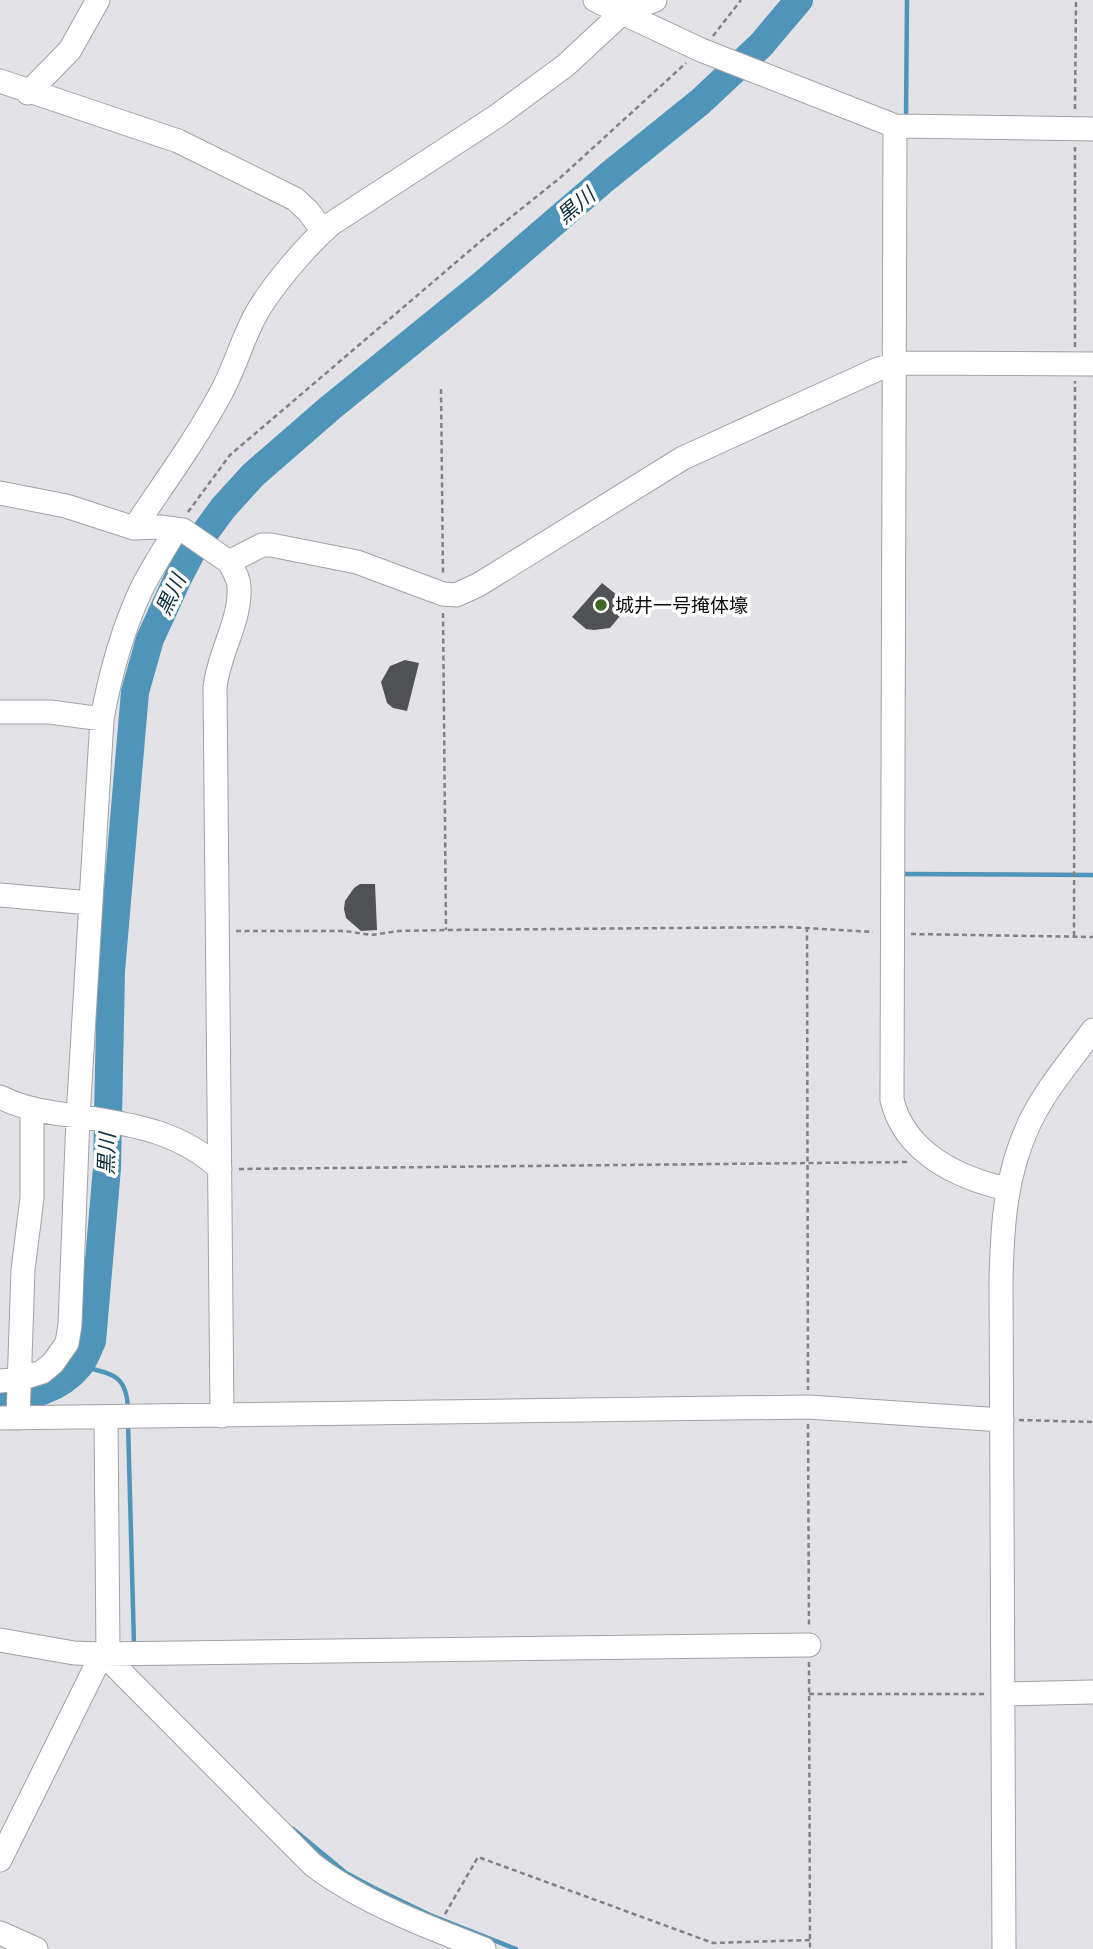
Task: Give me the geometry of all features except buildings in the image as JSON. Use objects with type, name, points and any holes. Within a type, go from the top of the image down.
[{"type":"street","points":[[28,93],[70,50],[98,0]]},
{"type":"street","points":[[595,0],[701,50],[895,126],[1084,129]]},
{"type":"street","points":[[134,528],[198,434],[222,391],[256,314],[323,231],[506,110],[587,47],[623,12],[655,0]]},
{"type":"street","points":[[0,82],[189,146],[295,199],[323,231]]},
{"type":"street","points":[[895,126],[892,1100],[902,1126],[936,1161],[972,1179],[1007,1189]]},
{"type":"street","points":[[225,560],[262,545],[278,545],[358,562],[443,594],[456,595],[478,585],[683,458],[866,374],[900,363],[1084,364]]},
{"type":"street","points":[[0,493],[66,506],[134,528],[180,529],[225,560],[240,585],[238,604],[220,659],[215,688],[222,1416]]},
{"type":"street","points":[[13,1382],[42,1372],[53,1363],[66,1343],[72,1294],[90,903],[102,719],[111,676],[142,589],[180,529]]},
{"type":"street","points":[[0,712],[50,712],[102,719]]},
{"type":"street","points":[[0,895],[90,903]]},
{"type":"street","points":[[1004,1949],[1001,1283],[1004,1213],[1007,1189],[1029,1123],[1093,1030]]},
{"type":"street","points":[[0,1097],[32,1110],[165,1134],[188,1143],[220,1169]]},
{"type":"street","points":[[32,1110],[32,1198],[23,1270],[12,1415],[118,1418],[808,1407],[1002,1420]]},
{"type":"street","points":[[0,1860],[105,1653],[118,1418]]},
{"type":"street","points":[[0,1640],[74,1654],[809,1645]]},
{"type":"street","points":[[105,1653],[313,1866],[343,1885],[438,1931],[484,1949]]},
{"type":"street","points":[[1003,1694],[1093,1692]]},
{"type":"street","points":[[0,1933],[36,1949]]},
{"type":"path","points":[[180,529],[230,455],[481,241],[561,177],[701,50],[741,0]]},
{"type":"path","points":[[1074,936],[1084,364],[1084,129],[1076,0]]},
{"type":"path","points":[[441,389],[446,930]]},
{"type":"path","points":[[219,931],[344,932],[371,935],[398,931],[446,930],[807,928],[892,934],[1093,937]]},
{"type":"path","points":[[807,928],[810,1949]]},
{"type":"path","points":[[220,1169],[936,1161]]},
{"type":"path","points":[[1002,1420],[1093,1422]]},
{"type":"path","points":[[809,1694],[1003,1694]]},
{"type":"path","points":[[438,1931],[446,1911],[478,1857],[713,1943],[810,1940]]},
{"type":"waterway","name":"黒川","points":[[0,1398],[33,1394],[63,1381],[81,1364],[92,1341],[107,1168],[111,971],[135,692],[150,639],[193,549],[223,508],[253,475],[330,408],[700,102],[761,45],[799,0]]},
{"type":"waterway","points":[[906,119],[907,0]]},
{"type":"waterway","points":[[902,874],[1093,875]]},
{"type":"waterway","points":[[80,1366],[109,1374],[121,1382],[128,1410]]},
{"type":"waterway","points":[[128,1423],[134,1645]]},
{"type":"waterway","points":[[293,1829],[346,1873],[430,1915],[516,1949]]},
{"type":"place","name":"城井一号掩体壕","points":[[601,605]]}]
